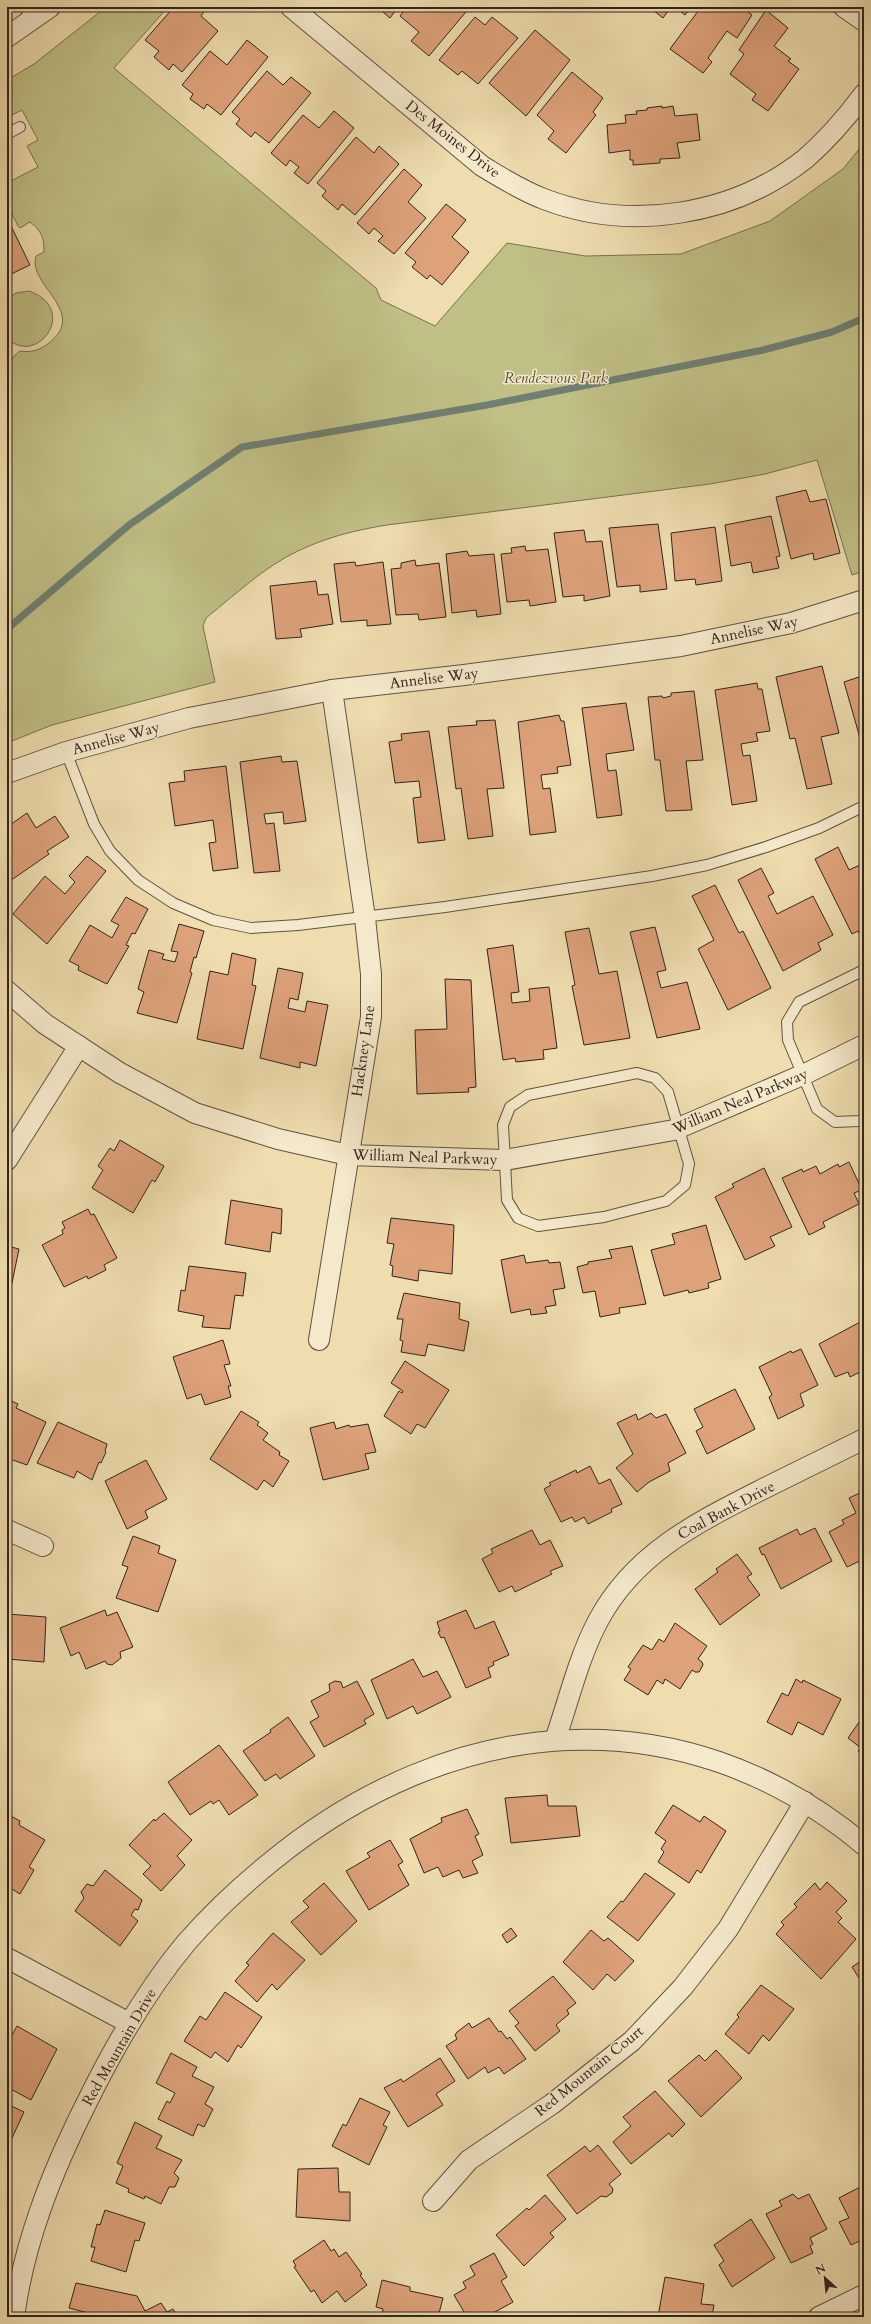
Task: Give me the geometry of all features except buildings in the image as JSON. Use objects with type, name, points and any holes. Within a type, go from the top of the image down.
[{"type":"street","points":[[7,37],[29,13],[50,7]]},
{"type":"street","name":"Des Moines Drive","points":[[291,7],[482,166],[514,186],[544,199],[584,211],[626,216],[663,215],[691,211],[731,200],[769,182],[804,159],[835,131],[864,94]]},
{"type":"street","points":[[844,7],[864,21]]},
{"type":"street","name":"Annelise Way","points":[[7,773],[66,752],[189,718],[332,690],[464,675],[681,646],[791,623],[864,600]]},
{"type":"street","name":"Hackney Lane","points":[[319,1340],[371,1017],[371,974],[365,918],[332,690]]},
{"type":"street","name":"William Neal Parkway","points":[[7,991],[45,1024],[120,1073],[195,1113],[278,1139],[348,1155],[505,1160],[679,1128],[802,1075],[864,1045]]},
{"type":"street","points":[[7,1160],[79,1046]]},
{"type":"street","name":"Coal Bank Drive","points":[[555,1740],[580,1657],[614,1596],[642,1564],[678,1534],[710,1516],[864,1439]]},
{"type":"street","points":[[7,1530],[42,1546]]},
{"type":"street","name":"Red Mountain Drive","points":[[14,2317],[12,2293],[42,2201],[65,2147],[129,2023],[149,1992],[187,1942],[241,1886],[301,1837],[333,1815],[408,1775],[459,1757],[505,1747],[555,1740],[605,1740],[659,1746],[697,1754],[745,1772],[805,1802],[864,1844]]},
{"type":"street","name":"Red Mountain Court","points":[[433,2201],[469,2160],[552,2104],[632,2041],[683,1987],[728,1929],[805,1802]]},
{"type":"street","points":[[7,1958],[129,2023]]},
{"type":"street","points":[[819,2317],[864,2295]]},
{"type":"lane","points":[[7,134],[20,127]]},
{"type":"lane","points":[[66,752],[94,824],[110,851],[138,880],[173,903],[213,920],[251,928],[365,918],[652,876],[707,865],[774,844],[819,828],[864,806]]},
{"type":"lane","points":[[864,970],[799,1002],[787,1022],[788,1040],[817,1109],[836,1122],[858,1121],[864,1119]]},
{"type":"lane","points":[[637,1073],[655,1078],[668,1092],[689,1164],[685,1185],[666,1201],[604,1217],[538,1226],[518,1218],[507,1200],[505,1160],[503,1124],[510,1107],[528,1095],[637,1073]]},
{"type":"green space","name":"Rendezvous Park","points":[[106,7],[168,7],[114,68],[376,288],[381,300],[435,326],[507,243],[585,256],[681,254],[770,221],[843,169],[864,143],[864,571],[852,575],[817,460],[765,474],[710,484],[364,529],[320,542],[286,557],[250,582],[206,618],[203,626],[215,682],[52,725],[7,743],[7,369],[14,356],[20,351],[28,352],[49,343],[60,332],[63,320],[60,309],[40,277],[36,267],[36,256],[44,252],[42,235],[30,222],[20,228],[7,204],[7,183],[38,167],[27,146],[38,140],[22,110],[12,115],[7,106],[7,80],[34,64]]},
{"type":"green space","points":[[29,291],[44,299],[51,310],[52,322],[48,332],[41,341],[30,346],[19,345],[7,338],[7,299],[16,293]]},
{"type":"waterway","points":[[7,629],[129,525],[242,447],[487,405],[763,350],[832,332],[864,318]]}]
